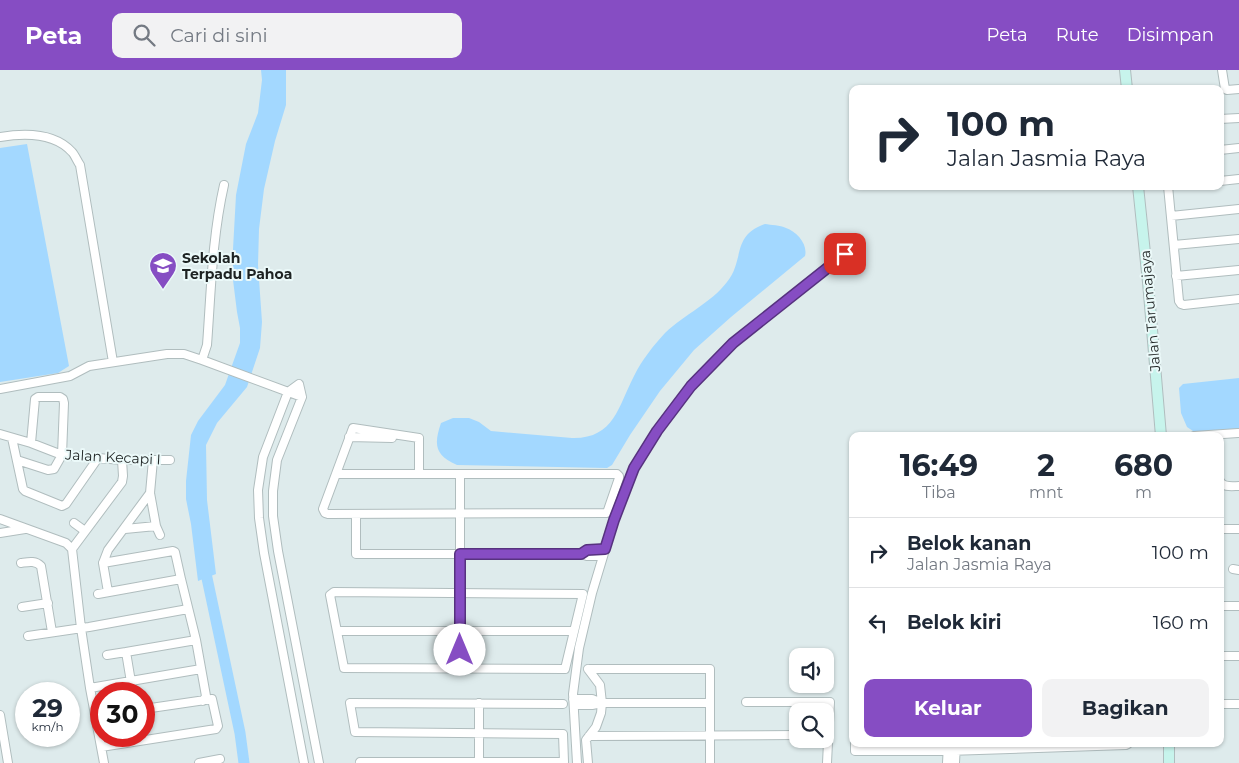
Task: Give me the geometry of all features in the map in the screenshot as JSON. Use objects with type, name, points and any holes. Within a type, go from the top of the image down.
[{"type":"street","points":[[1125,70],[1127,85]]},
{"type":"street","points":[[1222,70],[1225,89],[1239,89]]},
{"type":"street","points":[[1224,120],[1239,118]]},
{"type":"street","points":[[0,137],[15,134],[35,134],[57,141],[72,152],[80,165],[113,362]]},
{"type":"street","points":[[1224,150],[1239,148]]},
{"type":"street","points":[[1224,181],[1239,179]]},
{"type":"street","points":[[202,360],[207,346],[214,243],[224,185]]},
{"type":"street","name":"Jalan Tarumajaya","points":[[1138,190],[1161,432]]},
{"type":"street","points":[[1168,190],[1179,301],[1184,305],[1239,299]]},
{"type":"street","points":[[1171,216],[1239,209]]},
{"type":"street","points":[[1174,246],[1239,239]]},
{"type":"street","points":[[577,763],[573,702],[579,648],[604,552],[634,468],[657,431],[691,386],[733,343],[845,254]]},
{"type":"street","points":[[1176,276],[1239,270]]},
{"type":"street","points":[[0,389],[70,376],[89,366],[167,354],[184,354],[288,392]]},
{"type":"street","points":[[304,763],[264,553],[259,518],[258,490],[263,457],[288,392],[299,384],[302,397],[277,460],[273,491],[273,516],[319,763]]},
{"type":"street","points":[[16,460],[48,470],[54,469],[62,455],[63,399],[60,397],[38,397],[35,399],[31,443]]},
{"type":"street","points":[[336,474],[617,474],[619,478],[607,513],[324,513],[323,509],[353,428],[419,438]]},
{"type":"street","points":[[1224,434],[1238,433]]},
{"type":"street","name":"Jalan Kecapi I","points":[[0,434],[62,455],[122,460],[170,460]]},
{"type":"street","points":[[12,438],[23,489],[62,506],[66,504],[98,458]]},
{"type":"street","points":[[349,438],[419,438]]},
{"type":"street","points":[[419,438],[419,474]]},
{"type":"street","points":[[72,549],[122,482],[122,460]]},
{"type":"street","points":[[153,460],[150,493],[156,526],[160,535]]},
{"type":"street","points":[[460,474],[460,668]]},
{"type":"street","points":[[1224,486],[1239,486]]},
{"type":"street","points":[[108,592],[103,563],[108,550],[150,493]]},
{"type":"street","points":[[356,514],[356,554],[581,554],[587,550],[604,552]]},
{"type":"street","points":[[0,519],[66,543],[72,549],[90,688]]},
{"type":"street","points":[[74,523],[85,531]]},
{"type":"street","points":[[125,529],[156,526]]},
{"type":"street","points":[[1224,529],[1239,528]]},
{"type":"street","points":[[0,533],[26,529]]},
{"type":"street","points":[[103,563],[175,552],[196,640],[206,696],[203,701]]},
{"type":"street","points":[[21,563],[34,562],[41,566],[52,632]]},
{"type":"street","points":[[98,594],[182,579]]},
{"type":"street","points":[[334,592],[460,593],[583,594],[565,669],[344,668],[330,596],[334,592]]},
{"type":"street","points":[[22,607],[48,603]]},
{"type":"street","points":[[1224,606],[1239,606]]},
{"type":"street","points":[[28,636],[188,609]]},
{"type":"street","points":[[337,631],[574,631]]},
{"type":"street","points":[[107,655],[196,640]]},
{"type":"street","points":[[126,652],[131,681]]},
{"type":"street","points":[[1224,656],[1239,656]]},
{"type":"street","points":[[125,682],[201,669]]},
{"type":"street","points":[[588,763],[586,740],[594,732],[601,713],[602,703],[600,685],[588,669],[710,669],[710,763]]},
{"type":"street","points":[[155,708],[210,699],[212,700],[217,727],[216,729],[155,739]]},
{"type":"street","points":[[573,702],[592,705],[602,703],[710,703]]},
{"type":"street","points":[[746,702],[830,703]]},
{"type":"street","points":[[361,762],[564,762],[563,734],[355,732],[350,703],[563,704]]},
{"type":"street","points":[[479,703],[479,762]]},
{"type":"street","points":[[1224,704],[1239,704]]},
{"type":"street","points":[[0,715],[8,763]]},
{"type":"street","points":[[589,736],[789,735]]},
{"type":"street","points":[[101,747],[104,763]]},
{"type":"street","points":[[855,747],[854,752],[952,747]]},
{"type":"street","points":[[947,763],[952,747]]},
{"type":"street","points":[[952,747],[955,763]]},
{"type":"street","points":[[1169,747],[1170,763]]},
{"type":"street","points":[[827,748],[827,763]]},
{"type":"street","points":[[199,763],[220,759]]},
{"type":"water","points":[[261,70],[286,70],[286,105],[275,141],[264,189],[259,229],[258,265],[262,322],[260,348],[247,387],[217,423],[206,445],[207,500],[216,574],[198,581],[186,499],[191,435],[198,421],[225,385],[240,343],[240,328],[233,280],[236,195],[246,144],[258,113],[262,80]]},
{"type":"water","points":[[27,144],[69,366],[58,373],[0,382],[0,148]]},
{"type":"water","points":[[765,224],[781,226],[794,232],[801,239],[805,247],[805,256],[694,350],[660,391],[612,465],[607,468],[457,465],[440,453],[437,437],[441,423],[453,418],[469,418],[479,422],[491,431],[572,438],[586,437],[606,427],[613,419],[637,370],[652,348],[673,326],[721,289],[732,274],[740,249],[747,235]]},
{"type":"water","points":[[1239,378],[1239,429],[1194,432],[1187,427],[1181,413],[1179,388],[1183,384]]},
{"type":"waterway","points":[[204,564],[240,733],[244,763]]},
{"type":"place","name":"Sekolah Terpadu Pahoa","points":[[163,290]]},
{"type":"route","points":[[460,650],[460,554],[581,554],[587,550],[605,549],[634,468],[657,431],[691,386],[733,343],[845,254]]}]
